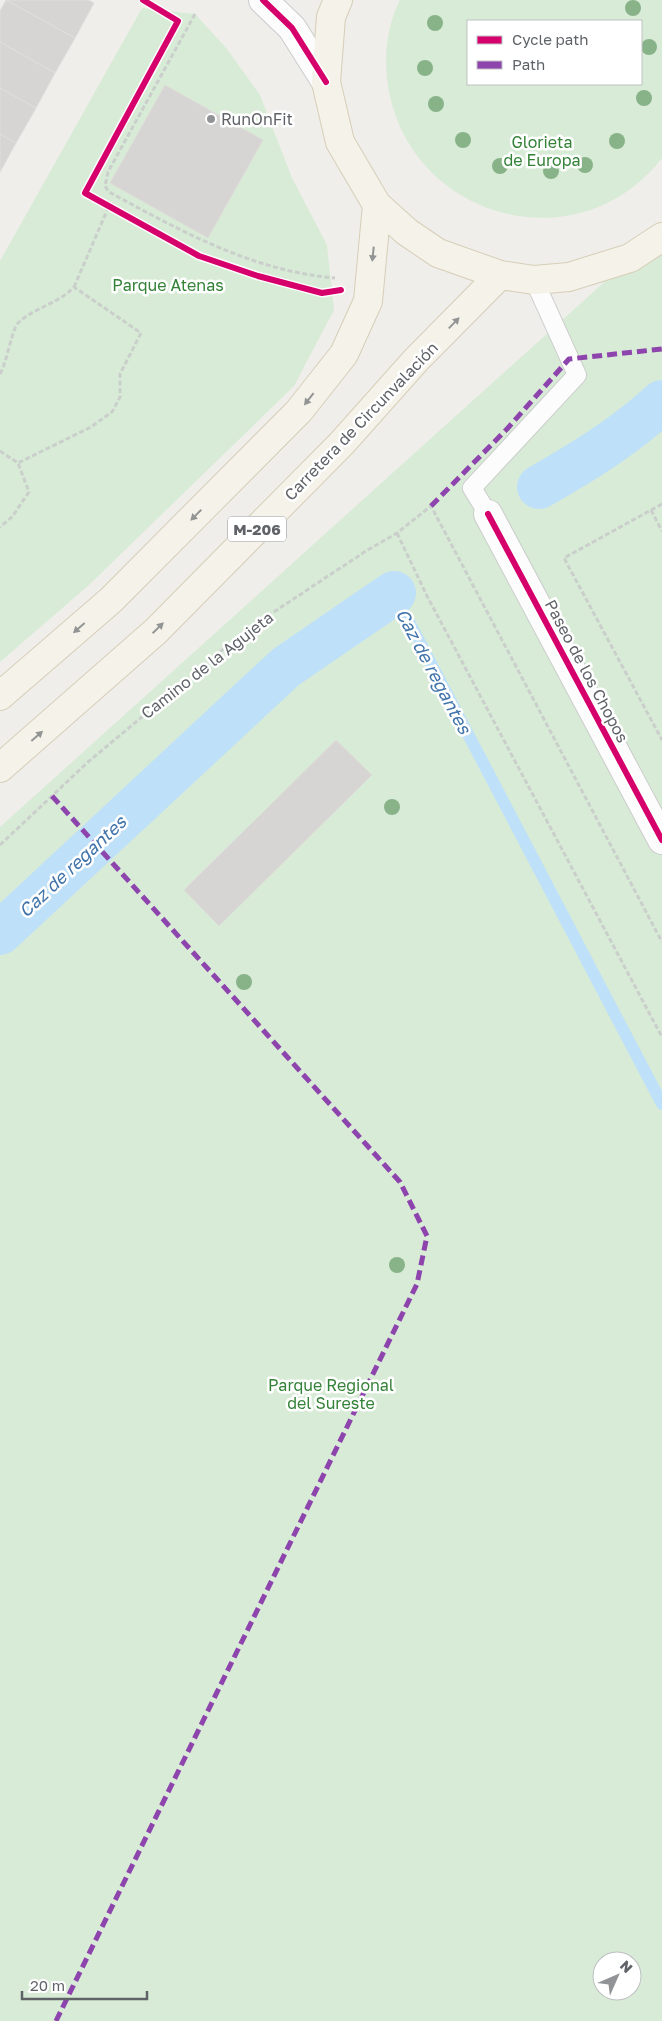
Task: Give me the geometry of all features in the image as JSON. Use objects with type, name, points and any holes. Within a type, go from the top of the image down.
[{"type":"main road","points":[[338,0],[331,17],[326,82],[340,142],[378,205],[406,232],[438,253],[500,275],[534,280],[569,277],[630,258],[662,237]]},
{"type":"main road","name":"M-206","points":[[0,696],[111,600],[299,411],[344,354],[368,301],[378,205]]},
{"type":"main road","points":[[630,258],[662,263]]},
{"type":"main road","name":"Carretera de Circunvalación","points":[[0,768],[156,631],[342,443],[416,360],[500,275]]},
{"type":"street","points":[[263,0],[292,28],[326,82]]},
{"type":"street","name":"Paseo de los Chopos","points":[[488,514],[662,840]]},
{"type":"lane","name":"Paseo de los Chopos","points":[[488,514],[472,488],[577,375],[534,280]]},
{"type":"path","points":[[195,14],[108,172],[104,186],[109,192],[187,235],[227,253],[304,276],[338,279]]},
{"type":"path","points":[[101,202],[117,211]]},
{"type":"path","points":[[0,374],[6,364],[17,324],[34,312],[64,298],[74,287],[109,206]]},
{"type":"path","points":[[18,463],[91,427],[112,412],[120,397],[120,374],[141,333],[74,287]]},
{"type":"path","points":[[0,451],[18,463],[29,492],[12,517],[0,526]]},
{"type":"path","points":[[662,504],[564,558],[662,740]]},
{"type":"path","points":[[651,510],[662,531]]},
{"type":"path","points":[[397,533],[432,605],[662,1037]]},
{"type":"green space","name":"Glorieta de Europa","points":[[400,0],[662,0],[662,158],[626,192],[585,212],[541,218],[498,211],[458,193],[424,164],[400,126],[386,68],[388,38],[392,18]]},
{"type":"green space","name":"Parque Atenas","points":[[142,8],[195,14],[227,49],[260,95],[292,178],[327,245],[334,310],[294,386],[89,585],[0,662],[0,261]]},
{"type":"green space","name":"Parque Regional del Sureste","points":[[662,230],[662,2021],[0,2021],[0,827]]},
{"type":"building","points":[[6,0],[75,38],[55,73],[0,42],[0,11]]},
{"type":"building","points":[[6,0],[88,0],[94,3],[75,38]]},
{"type":"building","points":[[0,42],[55,73],[36,108],[0,88]]},
{"type":"building","points":[[165,85],[263,140],[208,238],[110,183]]},
{"type":"building","points":[[0,88],[36,108],[16,143],[0,134]]},
{"type":"building","points":[[0,134],[16,143],[0,172]]},
{"type":"building","points":[[336,740],[372,775],[219,926],[184,890]]},
{"type":"waterway","points":[[539,487],[603,448],[662,402]]},
{"type":"waterway","name":"Caz de regantes","points":[[394,593],[662,1104]]},
{"type":"waterway","name":"Caz de regantes","points":[[0,933],[286,667],[394,593]]},
{"type":"marked path","points":[[431,506],[507,429],[569,359],[662,349]]},
{"type":"marked path","points":[[52,796],[400,1182],[427,1236],[417,1284],[56,2021]]},
{"type":"cycle path","points":[[143,0],[178,21],[85,193],[199,256],[258,276],[322,293],[341,290]]},
{"type":"cycle path","points":[[263,0],[292,28],[326,82]]},
{"type":"cycle path","points":[[488,514],[662,840]]},
{"type":"place","name":"RunOnFit","points":[[211,119]]}]
